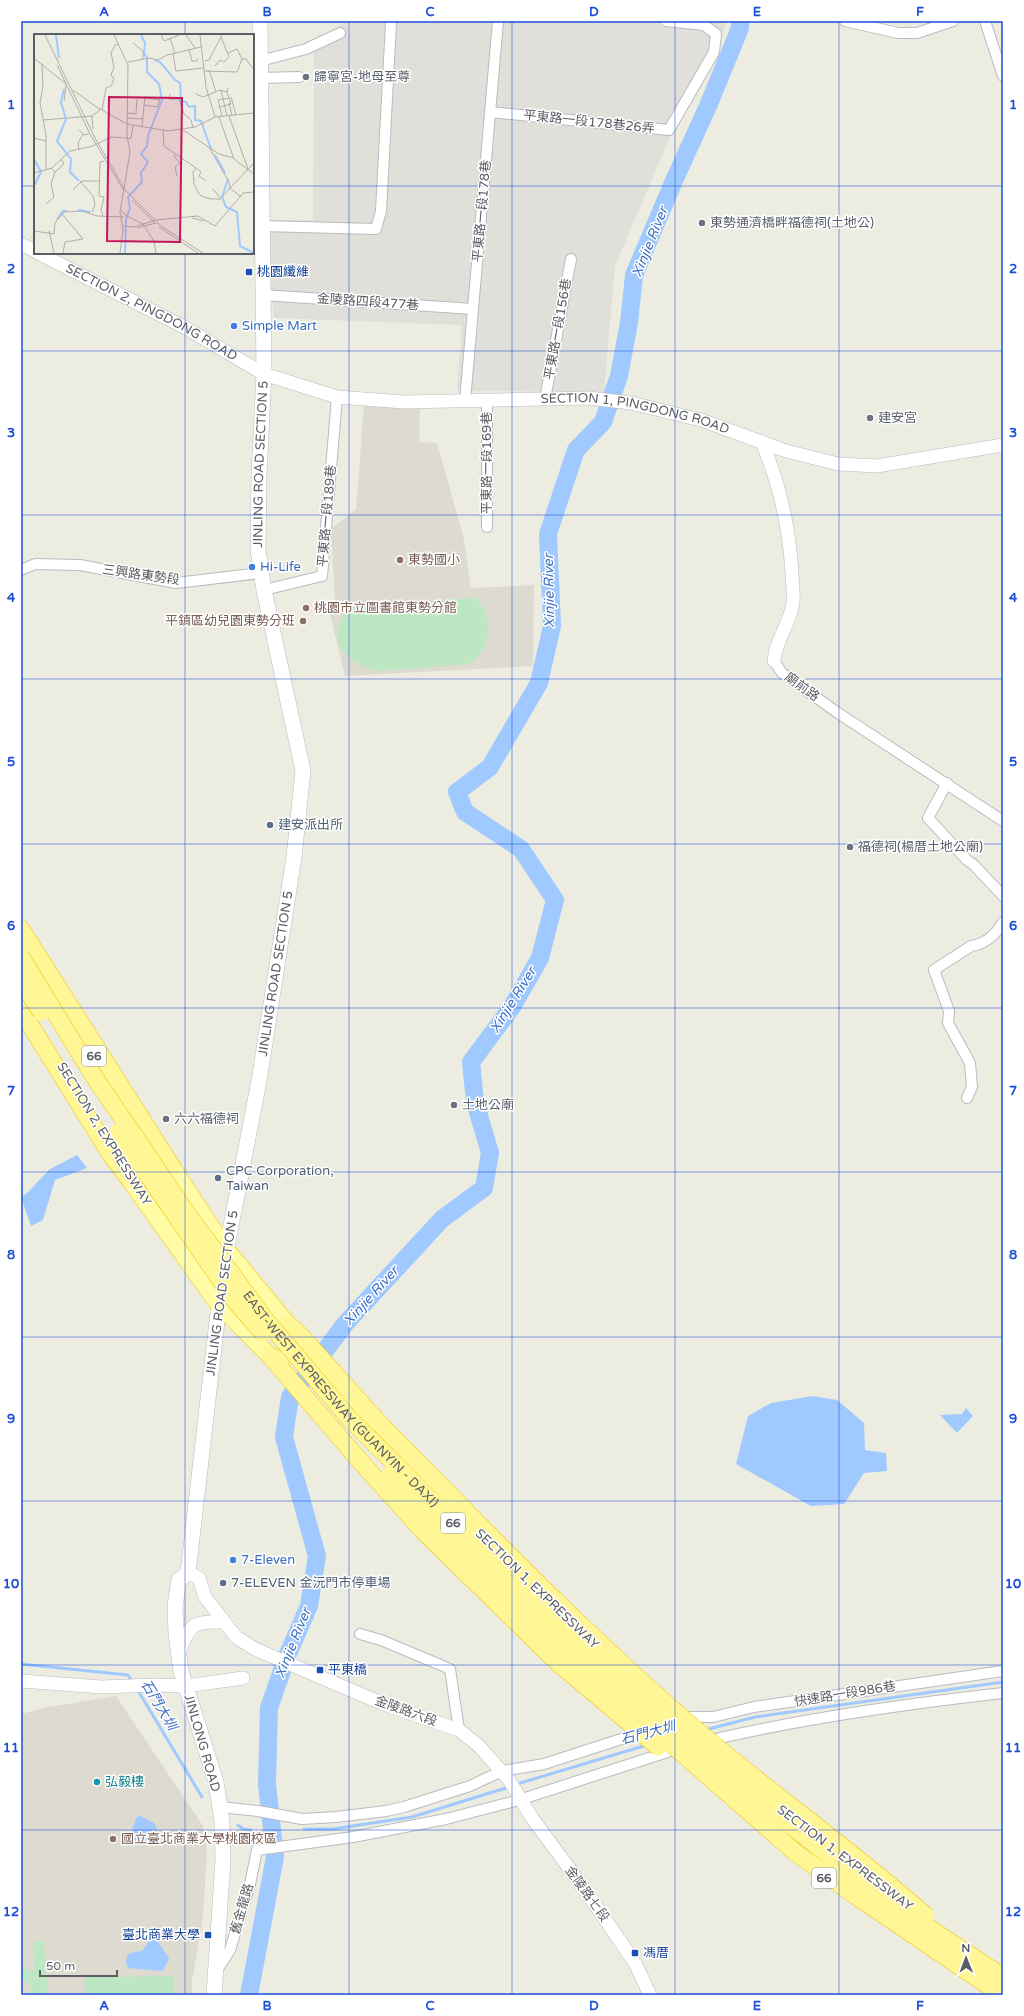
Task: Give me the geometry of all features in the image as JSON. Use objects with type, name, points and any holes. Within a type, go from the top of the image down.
[{"type":"highway","points":[[21,929],[172,1167]]},
{"type":"highway","name":"EAST-WEST EXPRESSWAY (GUANYIN - DAXI)","points":[[21,957],[95,1078],[189,1216],[265,1319],[349,1418],[558,1624],[747,1791],[966,1962],[1002,1995]]},
{"type":"highway","name":"EAST-WEST EXPRESSWAY (GUANYIN - DAXI)","points":[[21,981],[140,1166],[234,1301],[457,1548],[503,1589],[573,1658],[796,1853],[856,1896],[966,1962],[1003,1976]]},
{"type":"highway","points":[[21,1010],[111,1155],[129,1179]]},
{"type":"highway","points":[[286,1323],[323,1367],[606,1650],[693,1728],[788,1805],[887,1882],[966,1962]]},
{"type":"highway","points":[[276,1361],[305,1393],[353,1453],[422,1530],[557,1662],[775,1847],[866,1913],[966,1962]]},
{"type":"main road","name":"JINLING ROAD SECTION 5","points":[[188,1573],[218,1304],[226,1249],[258,1081],[294,857],[303,771],[264,590],[258,550],[259,474],[264,374],[260,21]]},
{"type":"main road","name":"66","points":[[21,940],[144,1136],[172,1167],[226,1249],[286,1323]]},
{"type":"main road","name":"SECTION 2, EXPRESSWAY","points":[[21,1001],[120,1157],[129,1179],[218,1304]]},
{"type":"main road","name":"66","points":[[218,1304],[276,1361]]},
{"type":"main road","name":"SECTION 1, EXPRESSWAY","points":[[323,1367],[366,1421],[470,1524],[680,1722]]},
{"type":"main road","name":"66","points":[[305,1393],[480,1585],[650,1732],[665,1751]]},
{"type":"main road","name":"JINLONG ROAD","points":[[188,1573],[179,1580],[175,1606],[176,1634],[186,1686],[216,1782],[220,1807],[223,1860],[214,1995]]},
{"type":"main road","name":"66","points":[[680,1722],[702,1740]]},
{"type":"main road","name":"SECTION 1, EXPRESSWAY","points":[[702,1740],[883,1889],[961,1943],[1003,1967]]},
{"type":"main road","name":"SECTION 1, EXPRESSWAY","points":[[665,1751],[789,1853],[989,1995]]},
{"type":"street","name":"平東路一段178巷","points":[[465,401],[498,21]]},
{"type":"street","name":"平東路一段178巷26弄","points":[[490,112],[669,130],[714,52],[716,34],[704,25],[666,21]]},
{"type":"street","points":[[845,21],[898,33],[917,33],[953,21]]},
{"type":"street","points":[[985,21],[1003,76]]},
{"type":"street","points":[[262,226],[376,229],[381,211],[391,23]]},
{"type":"street","points":[[260,61],[306,49],[340,33]]},
{"type":"street","points":[[260,78],[299,77]]},
{"type":"street","points":[[21,244],[34,250]]},
{"type":"street","name":"SECTION 2, PINGDONG ROAD","points":[[40,254],[184,327],[264,374]]},
{"type":"street","name":"平東路一段156巷","points":[[545,399],[571,259]]},
{"type":"street","name":"金陵路四段477巷","points":[[262,295],[473,309]]},
{"type":"street","name":"SECTION 1, PINGDONG ROAD","points":[[264,374],[337,397],[404,402],[588,398],[631,403],[701,420],[786,451],[838,464],[877,466],[1003,445]]},
{"type":"street","name":"平東路一段189巷","points":[[264,590],[322,576],[337,397]]},
{"type":"street","name":"平東路一段169巷","points":[[487,400],[487,527]]},
{"type":"street","name":"廟前路","points":[[762,442],[783,499],[790,546],[793,603],[783,633],[774,651],[774,661],[782,673],[838,713],[1003,821]]},
{"type":"street","name":"三興路東勢段","points":[[21,570],[35,564],[80,566],[176,583],[261,573]]},
{"type":"street","points":[[947,783],[928,818],[967,860],[974,864],[1003,896]]},
{"type":"street","points":[[967,1098],[972,1087],[970,1063],[948,1023],[949,1011],[934,970],[972,946],[978,945],[995,934],[1003,922]]},
{"type":"street","points":[[188,1573],[199,1578],[205,1597],[224,1622]]},
{"type":"street","points":[[179,1654],[186,1633],[196,1624],[208,1621],[224,1622]]},
{"type":"street","name":"金陵路六段","points":[[224,1622],[236,1637],[255,1649],[381,1703],[459,1730],[479,1746],[504,1773]]},
{"type":"street","points":[[360,1634],[381,1640],[450,1669],[459,1730]]},
{"type":"street","name":"快速路一段986巷","points":[[220,1807],[258,1811],[302,1819],[336,1817],[398,1808],[470,1786],[504,1773],[544,1764],[632,1735],[650,1732],[680,1722],[713,1718],[754,1707],[1003,1670]]},
{"type":"street","points":[[21,1681],[101,1687],[147,1685],[186,1686],[243,1678]]},
{"type":"street","name":"快速路一段986巷","points":[[265,1848],[353,1838],[446,1819],[519,1798],[702,1740],[792,1722],[934,1700],[1003,1693]]},
{"type":"street","name":"金陵路七段","points":[[504,1773],[519,1798],[635,1963],[650,1995]]},
{"type":"street","name":"舊金龍路","points":[[216,1973],[230,1950],[250,1884],[257,1850],[265,1848]]},
{"type":"shaded area","points":[[346,21],[726,21],[719,50],[670,137],[615,266],[604,392],[457,391],[462,325],[274,318],[265,220],[313,220],[314,42]]},
{"type":"shaded area","name":"東勢國小","points":[[364,404],[420,408],[419,442],[437,443],[463,535],[471,588],[534,585],[533,666],[345,676],[327,602],[335,601],[331,529],[356,509]]},
{"type":"shaded area","name":"國立臺北商業大學桃園校區","points":[[116,1696],[203,1826],[207,1851],[203,1918],[192,1981],[192,1995],[21,1995],[21,1714],[48,1707]]},
{"type":"green space","points":[[476,598],[482,606],[485,614],[488,623],[488,632],[483,650],[469,664],[377,671],[356,663],[340,646],[338,631],[340,624],[352,606]]},
{"type":"green space","points":[[33,1941],[44,1941],[48,1995],[35,1995],[29,1984],[21,1978],[21,1965],[34,1973]]},
{"type":"green space","points":[[174,1976],[174,1995],[85,1995],[85,1977]]},
{"type":"water","points":[[77,1155],[87,1168],[55,1180],[43,1220],[31,1226],[21,1197],[27,1193],[50,1169]]},
{"type":"water","points":[[813,1396],[837,1400],[864,1423],[865,1450],[886,1453],[887,1471],[864,1473],[844,1504],[811,1506],[736,1464],[748,1416],[771,1403]]},
{"type":"water","points":[[966,1408],[973,1416],[957,1433],[940,1415],[962,1414]]},
{"type":"water","points":[[138,1815],[154,1823],[157,1827],[156,1829],[161,1837],[157,1845],[138,1844],[131,1841],[132,1829]]},
{"type":"water","points":[[156,1939],[169,1958],[163,1971],[128,1968],[126,1963],[127,1956],[131,1953],[142,1951],[149,1941]]},
{"type":"waterway","name":"Xinjie River","points":[[249,1995],[275,1857],[267,1784],[269,1708],[287,1656],[309,1606],[317,1556],[284,1437],[290,1397],[345,1324],[442,1219],[484,1188],[490,1153],[475,1102],[471,1062],[512,1007],[540,958],[555,900],[521,849],[465,812],[457,792],[490,767],[539,683],[552,626],[548,534],[576,450],[603,422],[619,376],[629,323],[634,275],[708,106],[740,28],[740,21]]},
{"type":"waterway","name":"石門大圳","points":[[21,1664],[128,1675],[133,1683]]},
{"type":"waterway","name":"石門大圳","points":[[705,1730],[755,1717],[1003,1682]]},
{"type":"waterway","name":"石門大圳","points":[[137,1689],[202,1797]]},
{"type":"waterway","name":"石門大圳","points":[[517,1784],[647,1745]]},
{"type":"waterway","name":"石門大圳","points":[[304,1829],[333,1829],[412,1817],[509,1787]]},
{"type":"waterway","name":"石門大圳","points":[[238,1825],[243,1829],[251,1830]]},
{"type":"place","name":"歸寧宮-地母至尊","points":[[306,77]]},
{"type":"place","name":"東勢通濟橋畔福德祠(土地公)","points":[[702,223]]},
{"type":"place","name":"桃園纖維","points":[[249,272]]},
{"type":"place","name":"Simple Mart","points":[[234,326]]},
{"type":"place","name":"建安宮","points":[[870,418]]},
{"type":"place","name":"東勢國小","points":[[400,560]]},
{"type":"place","name":"Hi-Life","points":[[252,567]]},
{"type":"place","name":"桃園市立圖書館東勢分館","points":[[306,608]]},
{"type":"place","name":"平鎮區幼兒園東勢分班","points":[[303,621]]},
{"type":"place","name":"建安派出所","points":[[270,825]]},
{"type":"place","name":"福德祠(楊厝土地公廟)","points":[[850,847]]},
{"type":"place","name":"土地公廟","points":[[454,1105]]},
{"type":"place","name":"六六福德祠","points":[[166,1119]]},
{"type":"place","name":"CPC Corporation, Taiwan","points":[[218,1178]]},
{"type":"place","name":"7-Eleven","points":[[233,1560]]},
{"type":"place","name":"7-ELEVEN 金沅門市停車場","points":[[223,1583]]},
{"type":"place","name":"平東橋","points":[[320,1670]]},
{"type":"place","name":"弘毅樓","points":[[97,1782]]},
{"type":"place","name":"國立臺北商業大學桃園校區","points":[[113,1839]]},
{"type":"place","name":"臺北商業大學","points":[[208,1935]]},
{"type":"place","name":"馮厝","points":[[635,1953]]}]
